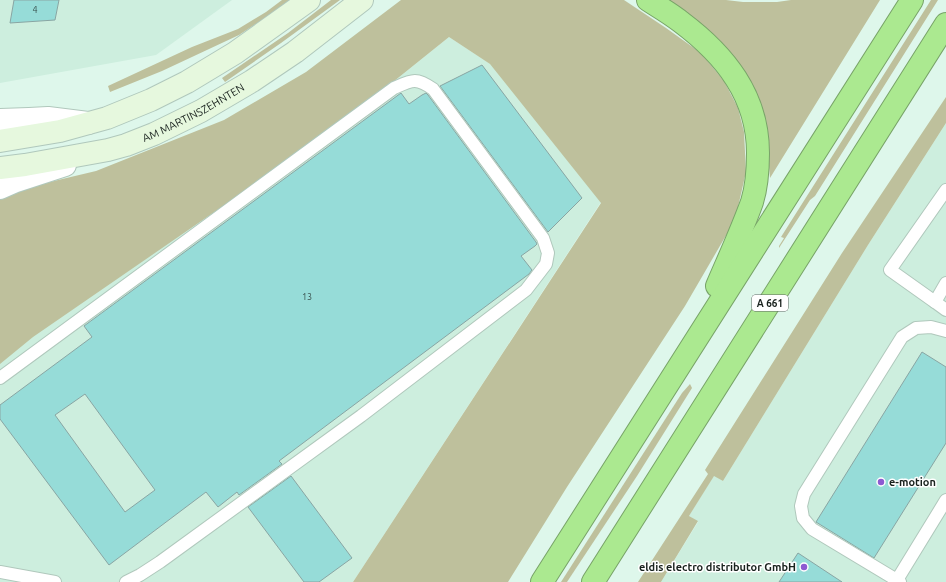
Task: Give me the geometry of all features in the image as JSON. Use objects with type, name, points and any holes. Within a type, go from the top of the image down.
[{"type":"highway","points":[[648,0],[681,22],[716,52],[733,74],[745,94],[753,115],[758,140],[758,170],[752,200],[693,343]]},
{"type":"highway","points":[[542,582],[912,0]]},
{"type":"highway","name":"A 661","points":[[594,582],[946,24]]},
{"type":"main road","points":[[0,141],[60,131],[107,118],[151,100],[187,82],[235,53],[309,0]]},
{"type":"main road","name":"AM MARTINSZEHNTEN","points":[[0,168],[108,150],[154,134],[201,111],[246,85],[295,52],[362,0]]},
{"type":"street","points":[[0,120],[48,118],[88,123]]},
{"type":"street","points":[[0,188],[16,181],[108,150]]},
{"type":"lane","points":[[0,378],[394,88],[407,82],[416,81],[424,83],[433,89],[543,238],[548,253],[546,264],[526,290],[361,416],[160,562],[126,582]]},
{"type":"lane","points":[[946,190],[890,270],[946,310]]},
{"type":"lane","points":[[934,302],[946,283]]},
{"type":"lane","points":[[946,331],[931,327],[916,328],[902,337],[804,494],[801,506],[803,518],[812,529],[898,581],[946,500]]},
{"type":"lane","points":[[1,570],[55,582]]},
{"type":"shaded area","points":[[0,0],[232,0],[156,55],[0,83]]},
{"type":"shaded area","points":[[282,0],[290,0],[239,35],[162,71],[110,92],[108,86],[192,47],[238,29],[266,12]]},
{"type":"shaded area","points":[[331,0],[340,0],[225,82],[222,78],[288,33]]},
{"type":"shaded area","points":[[401,0],[624,0],[701,53],[724,81],[738,108],[744,132],[746,172],[735,220],[685,306],[567,487],[508,582],[353,582],[601,203],[490,64],[449,37],[332,131],[33,337],[0,364],[0,198],[16,190],[96,171],[224,120],[306,72]]},
{"type":"shaded area","points":[[663,0],[777,2],[791,0],[880,0],[770,178],[765,119],[759,98],[736,59],[691,18]]},
{"type":"shaded area","points":[[931,0],[938,0],[815,196],[810,200],[779,248],[784,238],[781,237]]},
{"type":"shaded area","points":[[449,37],[631,156],[353,582],[0,582],[0,252],[316,144]]},
{"type":"shaded area","points":[[946,97],[946,123],[868,245],[723,481],[714,476],[689,516],[698,521],[661,582],[638,582],[708,474],[705,470],[842,253]]},
{"type":"shaded area","points":[[946,123],[946,582],[661,582],[698,522],[689,516],[714,475],[723,481],[868,245]]},
{"type":"shaded area","points":[[690,384],[692,388],[637,476],[567,582],[561,582],[682,393]]},
{"type":"building","points":[[14,0],[59,0],[55,20],[10,23]]},
{"type":"building","points":[[482,65],[582,198],[548,232],[440,86]]},
{"type":"building","points":[[401,93],[409,104],[426,93],[428,95],[537,244],[521,256],[532,270],[529,274],[279,461],[282,464],[239,495],[237,492],[218,507],[206,492],[109,565],[0,419],[0,405],[92,337],[84,326]],"holes":[[[85,394],[155,490],[125,512],[55,415]]]},
{"type":"building","name":"e-motion","points":[[922,352],[946,367],[946,443],[874,558],[816,522]]},
{"type":"building","points":[[291,476],[352,558],[319,582],[304,582],[248,507]]},
{"type":"building","name":"eldis electro distributor GmbH","points":[[798,553],[842,582],[779,582]]},
{"type":"place","name":"e-motion","points":[[881,482]]},
{"type":"place","name":"eldis electro distributor GmbH","points":[[804,567]]}]
